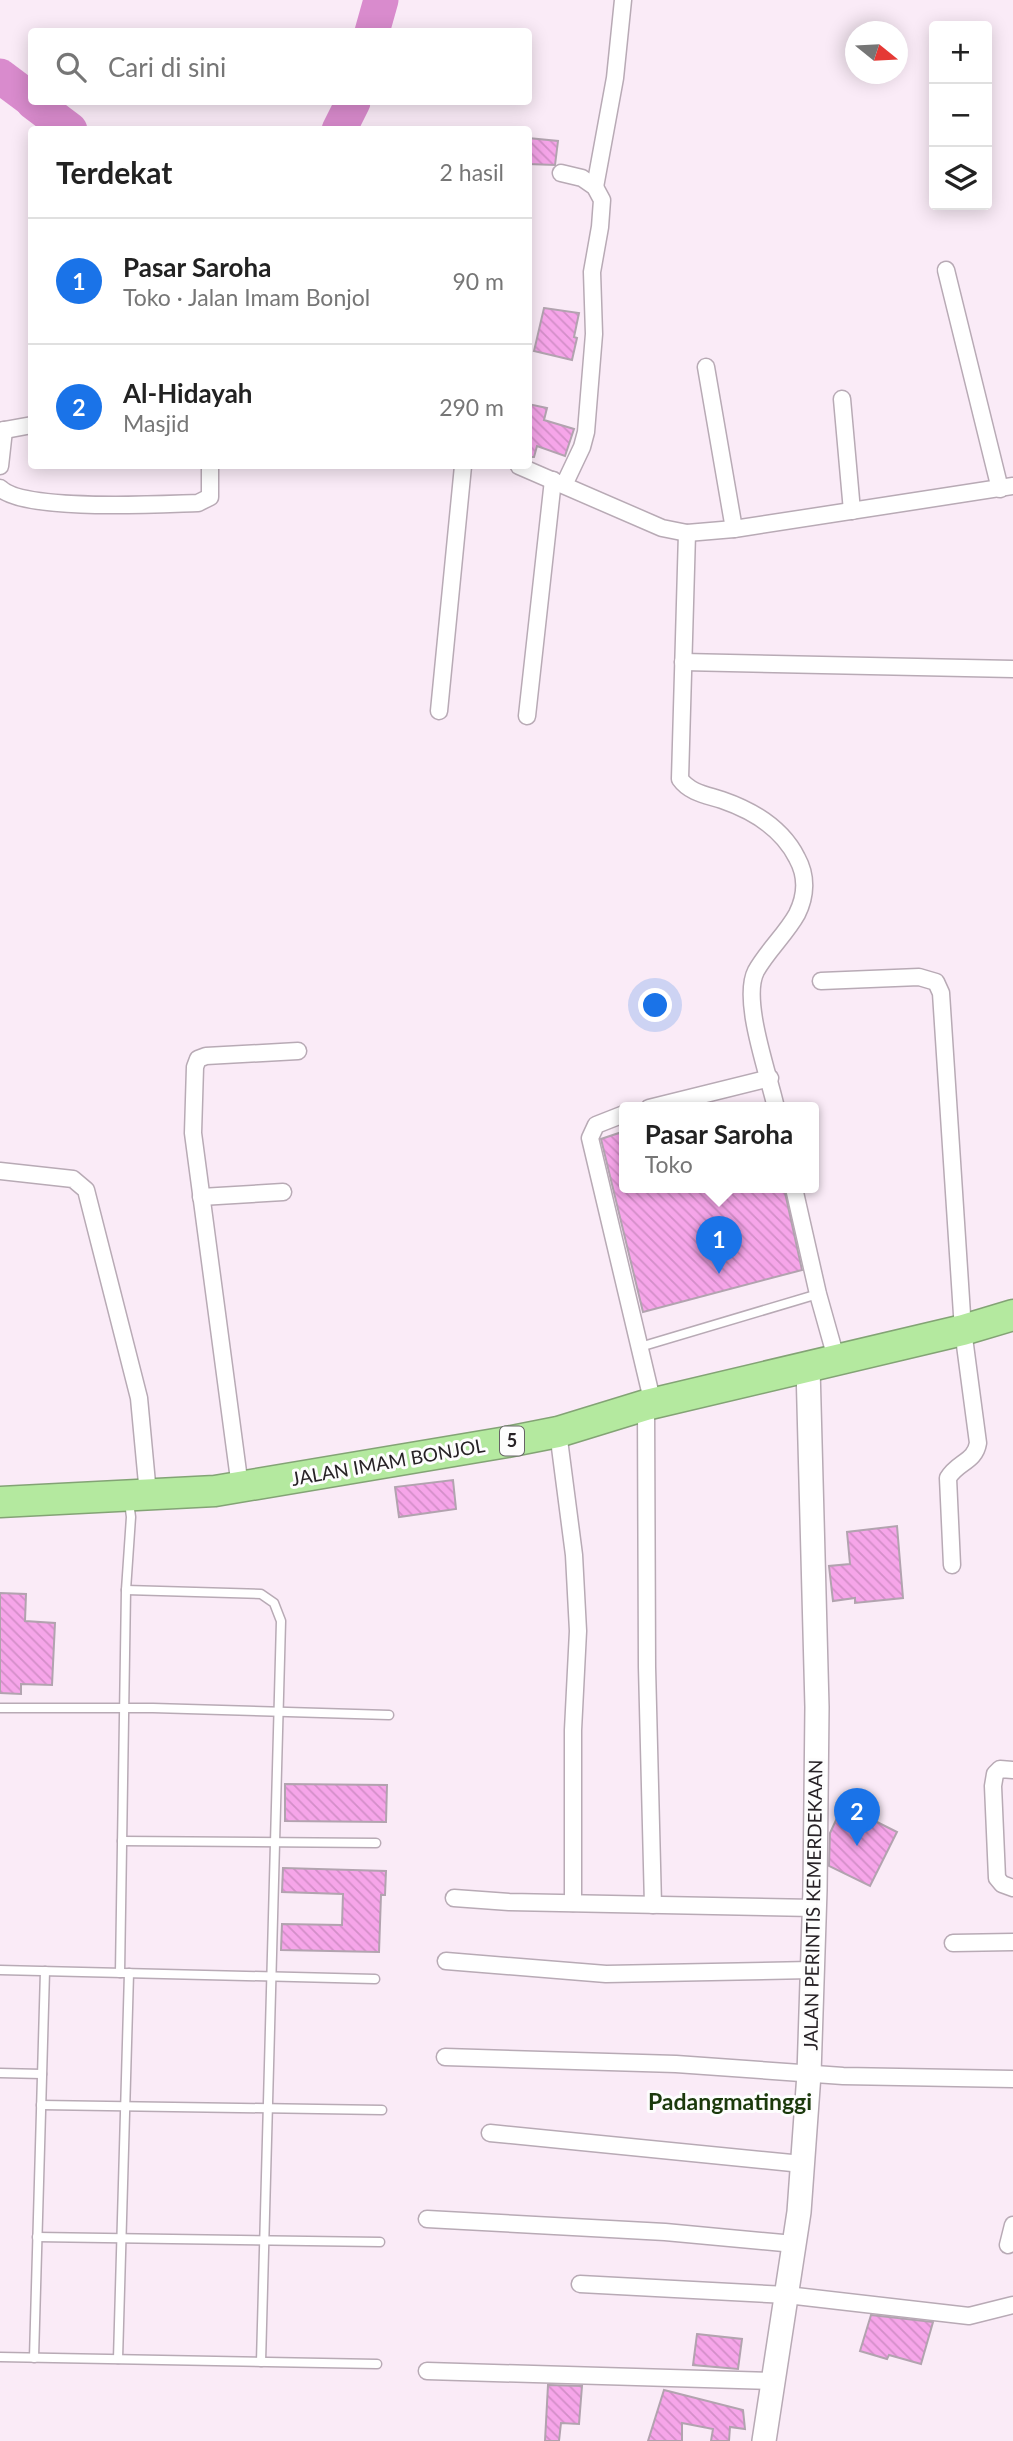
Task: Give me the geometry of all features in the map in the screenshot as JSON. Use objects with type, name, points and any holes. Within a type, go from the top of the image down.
[{"type":"highway","name":"JALAN IMAM BONJOL","points":[[0,1503],[215,1491],[558,1432],[649,1405],[962,1330],[1013,1315]]},
{"type":"street","points":[[595,187],[615,78],[622,0]]},
{"type":"street","points":[[527,716],[559,483],[582,447],[586,432],[594,334],[592,272],[600,227],[601,200],[595,187],[582,178],[561,173]]},
{"type":"street","points":[[526,469],[662,528],[687,533],[734,529],[1007,487],[946,270]]},
{"type":"street","points":[[706,367],[734,529]]},
{"type":"street","points":[[842,399],[852,511]]},
{"type":"street","points":[[0,466],[2,431],[28,426]]},
{"type":"street","points":[[0,488],[7,494],[46,502],[86,505],[198,503],[210,497],[210,469]]},
{"type":"street","points":[[439,711],[463,469]]},
{"type":"street","points":[[687,533],[680,779],[696,792],[761,817],[789,842],[802,865],[805,885],[802,904],[790,927],[757,969],[752,984],[752,1010],[775,1102]]},
{"type":"street","points":[[683,662],[1013,669]]},
{"type":"street","points":[[821,981],[919,977],[929,979],[939,986],[962,1330],[978,1443],[972,1458],[955,1468],[948,1478],[952,1565]]},
{"type":"street","points":[[240,1487],[193,1133],[195,1067],[198,1059],[206,1056],[298,1051]]},
{"type":"street","points":[[672,1102],[770,1077]]},
{"type":"street","points":[[619,1116],[596,1125],[590,1138],[639,1347],[649,1405],[647,1667],[653,1905]]},
{"type":"street","points":[[0,1171],[73,1179],[86,1190],[139,1398],[138,1495]]},
{"type":"street","points":[[201,1197],[283,1192]]},
{"type":"street","points":[[795,1193],[818,1294],[822,1363]]},
{"type":"street","name":"JALAN PERINTIS KEMERDEKAAN","points":[[764,2441],[799,2212],[808,2074],[814,1908],[822,1363]]},
{"type":"street","points":[[558,1432],[574,1555],[578,1631],[573,1730],[573,1903]]},
{"type":"street","points":[[1013,1770],[1000,1769],[995,1774],[993,1786],[997,1878],[1002,1884],[1013,1888]]},
{"type":"street","points":[[454,1898],[814,1908]]},
{"type":"street","points":[[953,1943],[1013,1942]]},
{"type":"street","points":[[446,1961],[606,1974],[811,1970]]},
{"type":"street","points":[[444,2057],[676,2064],[808,2074],[1013,2079]]},
{"type":"street","points":[[490,2133],[802,2164]]},
{"type":"street","points":[[427,2219],[639,2230],[794,2244]]},
{"type":"street","points":[[1008,2245],[1013,2225]]},
{"type":"street","points":[[580,2284],[787,2295],[969,2316],[1013,2305]]},
{"type":"street","points":[[427,2371],[774,2381]]},
{"type":"lane","points":[[639,1347],[818,1294]]},
{"type":"lane","points":[[118,2359],[125,2106],[122,1841],[126,1590],[131,1517],[138,1495]]},
{"type":"lane","points":[[126,1590],[261,1594],[274,1602],[281,1621],[261,2362]]},
{"type":"lane","points":[[0,1708],[390,1715]]},
{"type":"lane","points":[[122,1841],[376,1843]]},
{"type":"lane","points":[[0,1970],[375,1979]]},
{"type":"lane","points":[[34,2358],[45,1971]]},
{"type":"lane","points":[[0,2073],[42,2074]]},
{"type":"lane","points":[[41,2105],[382,2110]]},
{"type":"lane","points":[[37,2237],[380,2242]]},
{"type":"lane","points":[[0,2357],[377,2364]]},
{"type":"building","points":[[532,138],[558,141],[555,165],[532,164]]},
{"type":"building","points":[[544,308],[579,313],[572,360],[534,351]]},
{"type":"building","points":[[532,405],[547,408],[544,420],[574,429],[565,456],[537,446],[534,457]]},
{"type":"building","points":[[619,1133],[619,1193],[785,1193],[802,1270],[643,1312],[601,1139]]},
{"type":"building","points":[[453,1480],[456,1509],[399,1517],[395,1487]]},
{"type":"building","points":[[897,1526],[903,1598],[855,1603],[855,1598],[833,1601],[829,1566],[850,1564],[847,1532]]},
{"type":"building","points":[[0,1593],[26,1594],[25,1621],[55,1623],[52,1685],[21,1684],[21,1694],[0,1693]]},
{"type":"building","points":[[285,1784],[387,1785],[386,1822],[285,1821]]},
{"type":"building","points":[[843,1805],[897,1832],[870,1886],[829,1866],[830,1833]]},
{"type":"building","points":[[283,1868],[386,1871],[385,1895],[381,1895],[379,1952],[281,1950],[282,1924],[342,1925],[343,1894],[282,1892]]},
{"type":"building","points":[[871,2315],[933,2322],[921,2364],[889,2355],[887,2359],[860,2351]]},
{"type":"building","points":[[697,2334],[742,2339],[738,2369],[693,2365]]},
{"type":"building","points":[[548,2385],[582,2386],[579,2424],[561,2423],[559,2441],[545,2441]]},
{"type":"building","points":[[664,2390],[743,2410],[745,2429],[730,2427],[729,2441],[711,2441],[713,2429],[682,2423],[682,2441],[648,2441]]},
{"type":"waterway","points":[[373,28],[381,0]]},
{"type":"waterway","points":[[0,76],[28,97]]},
{"type":"waterway","points":[[37,105],[65,126]]},
{"type":"waterway","points":[[341,126],[352,105]]},
{"type":"place","name":"Pasar Saroha","points":[[719,1274]]},
{"type":"place","name":"Al-Hidayah","points":[[857,1846]]},
{"type":"district","name":"Padangmatinggi","points":[[730,2102]]}]
